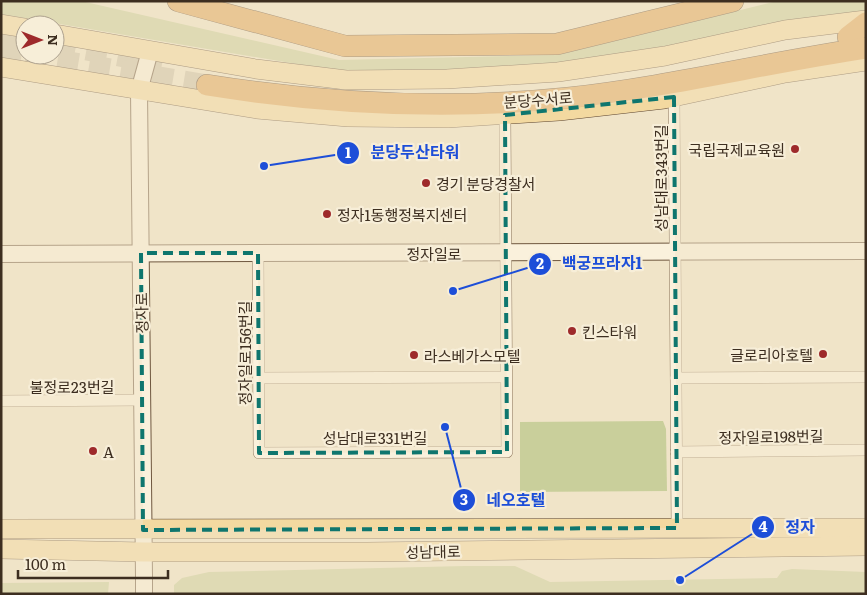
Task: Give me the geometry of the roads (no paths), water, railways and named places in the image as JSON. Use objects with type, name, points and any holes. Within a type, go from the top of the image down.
[{"type":"highway","points":[[178,1],[345,46],[557,44],[733,1]]},
{"type":"highway","points":[[860,40],[866,24]]},
{"type":"highway","name":"분당수서로","points":[[208,78],[348,89],[489,89],[567,86],[860,40]]},
{"type":"main road","points":[[65,36],[256,69],[346,80],[447,79],[558,72],[665,56],[786,30],[866,20]]},
{"type":"main road","points":[[1,24],[15,26]]},
{"type":"main road","points":[[1,67],[257,109],[348,117],[448,118],[559,111],[674,97],[785,73],[866,61]]},
{"type":"main road","name":"성남대로","points":[[1,529],[866,528]]},
{"type":"main road","name":"성남대로","points":[[1,549],[144,552],[866,546]]},
{"type":"street","name":"정자로","points":[[144,594],[139,91],[150,51]]},
{"type":"street","name":"성남대로343번길","points":[[674,97],[677,528]]},
{"type":"street","name":"성남대로331번길","points":[[259,453],[506,452],[505,115]]},
{"type":"street","name":"정자일로","points":[[1,254],[866,251]]},
{"type":"street","name":"정자일로156번길","points":[[258,253],[259,453]]},
{"type":"street","points":[[676,378],[866,376]]},
{"type":"street","points":[[259,378],[506,377]]},
{"type":"street","name":"불정로23번길","points":[[1,401],[142,400]]},
{"type":"street","name":"정자일로198번길","points":[[676,452],[866,450]]},
{"type":"tunnel","points":[[1,35],[15,37]]},
{"type":"tunnel","points":[[65,46],[162,64]]},
{"type":"tunnel","points":[[1,51],[15,53]]},
{"type":"tunnel","points":[[65,61],[207,85]]},
{"type":"place","name":"국립국제교육원","points":[[795,149]]},
{"type":"place","name":"분당두산타워","points":[[264,166]]},
{"type":"place","name":"경기 분당경찰서","points":[[426,183]]},
{"type":"place","name":"정자1동행정복지센터","points":[[327,214]]},
{"type":"place","name":"백궁프라자1","points":[[453,291]]},
{"type":"place","name":"킨스타워","points":[[572,331]]},
{"type":"place","name":"글로리아호텔","points":[[823,354]]},
{"type":"place","name":"라스베가스모텔","points":[[414,355]]},
{"type":"place","name":"네오호텔","points":[[445,427]]},
{"type":"place","name":"A","points":[[93,451]]},
{"type":"place","name":"정자","points":[[680,580]]}]
